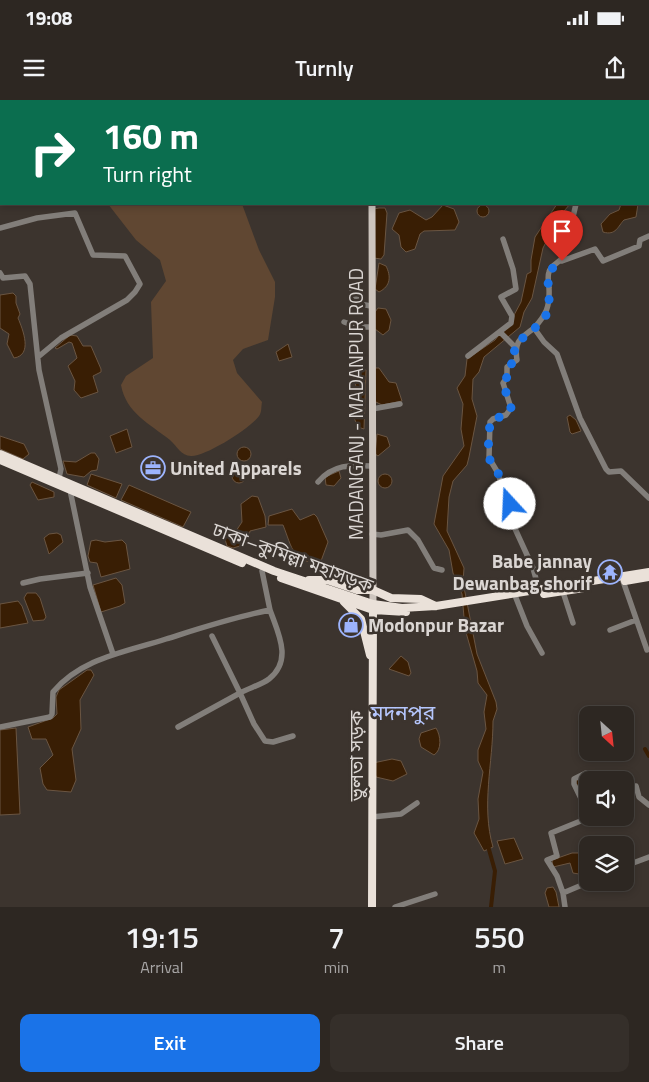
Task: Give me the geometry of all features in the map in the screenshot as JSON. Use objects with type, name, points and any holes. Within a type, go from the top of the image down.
[{"type":"highway","name":"ঢাকা–কুমিল্লা মহাসড়ক","points":[[0,454],[274,571],[305,580],[373,607],[436,606],[516,598],[649,577]]},
{"type":"highway","name":"ঢাকা–কুমিল্লা মহাসড়ক","points":[[0,460],[262,571],[339,598],[395,613],[459,604]]},
{"type":"highway","name":"ঢাকা–কুমিল্লা মহাসড়ক","points":[[477,602],[649,572]]},
{"type":"highway","points":[[305,580],[327,580],[357,590],[373,590],[391,598],[421,599],[436,606]]},
{"type":"highway","points":[[339,598],[361,619],[372,661]]},
{"type":"highway","name":"ভুলতা সড়ক","points":[[372,907],[373,607]]},
{"type":"main road","name":"MADANGANJ - MADANPUR ROAD","points":[[372,205],[373,607]]},
{"type":"street","points":[[562,261],[576,213],[576,205]]},
{"type":"street","points":[[0,228],[37,218],[75,213],[93,255],[125,256],[140,284],[127,300],[61,338],[38,357]]},
{"type":"street","points":[[515,347],[523,336],[544,318],[548,309],[548,273],[552,267],[562,261],[595,249],[603,261],[639,246],[640,240],[649,236]]},
{"type":"street","points":[[468,356],[511,323],[512,316],[501,297],[516,289],[513,269],[503,239]]},
{"type":"street","points":[[0,273],[3,278],[24,276],[28,281],[34,313],[34,332],[38,357],[60,462],[59,478]]},
{"type":"street","points":[[350,286],[360,304],[371,306]]},
{"type":"street","points":[[344,322],[358,327],[371,328]]},
{"type":"street","points":[[534,328],[541,339],[557,354],[580,418],[606,469],[609,472],[621,472],[649,498]]},
{"type":"street","points":[[500,332],[515,347],[517,360],[508,366],[507,377],[503,381],[511,408],[506,415],[490,422],[488,451],[490,460],[498,473],[503,490],[510,503],[506,509],[534,568],[539,590]]},
{"type":"street","points":[[372,409],[400,404]]},
{"type":"street","points":[[318,482],[325,475],[342,466],[372,466]]},
{"type":"street","points":[[70,490],[101,625],[113,654]]},
{"type":"street","points":[[372,534],[381,536],[408,530],[418,540],[434,568],[442,570]]},
{"type":"street","points":[[178,726],[270,678],[281,662],[282,642],[270,610],[262,571]]},
{"type":"street","points":[[23,583],[40,578],[88,573]]},
{"type":"street","points":[[623,581],[647,650]]},
{"type":"street","points":[[563,592],[572,623]]},
{"type":"street","points":[[516,598],[527,626],[542,654]]},
{"type":"street","points":[[0,727],[50,717],[52,714],[53,692],[62,680],[113,654],[214,623],[270,610]]},
{"type":"street","points":[[610,630],[636,620]]},
{"type":"street","points":[[212,636],[254,724],[265,741],[273,742],[292,736]]},
{"type":"street","points":[[579,776],[574,779],[574,784],[579,794]]},
{"type":"street","points":[[636,786],[640,797],[649,805]]},
{"type":"street","points":[[372,817],[401,814],[417,803]]},
{"type":"street","points":[[565,907],[563,893],[557,876],[547,860],[557,856],[551,833],[579,822]]},
{"type":"street","points":[[634,863],[649,857]]},
{"type":"street","points":[[563,893],[579,886]]},
{"type":"street","points":[[395,907],[435,894]]},
{"type":"shaded area","points":[[109,205],[242,205],[259,250],[275,282],[275,297],[268,340],[243,349],[233,360],[237,373],[262,402],[260,414],[238,434],[217,447],[198,455],[188,456],[182,453],[170,440],[140,417],[128,403],[121,385],[126,376],[153,358],[151,302],[166,281],[160,260],[136,240]]},
{"type":"shaded area","points":[[443,205],[454,209],[459,222],[455,230],[424,231],[420,234],[415,249],[406,252],[401,247],[399,235],[392,229],[399,213],[410,210],[426,220],[432,217]]},
{"type":"shaded area","points":[[481,205],[485,205],[489,211],[485,217],[481,217],[477,213],[477,209]]},
{"type":"shaded area","points":[[556,205],[569,205],[559,217],[543,248],[532,298],[524,312],[520,327],[484,357],[479,372],[473,379],[472,399],[477,416],[469,457],[467,465],[453,481],[449,497],[447,531],[464,568],[463,582],[477,654],[497,709],[493,721],[488,784],[488,816],[493,847],[484,851],[474,833],[479,819],[478,799],[483,772],[478,761],[478,750],[486,729],[484,712],[487,695],[478,683],[477,671],[465,629],[462,594],[453,573],[449,550],[434,524],[443,476],[464,446],[461,429],[463,404],[457,388],[465,376],[467,359],[495,340],[513,317],[521,302],[527,274],[531,272],[535,237]]},
{"type":"shaded area","points":[[621,205],[638,205],[636,217],[624,220],[614,232],[603,232],[601,224],[610,214],[619,210]]},
{"type":"shaded area","points":[[385,208],[387,213],[384,255],[381,259],[374,258],[374,209]]},
{"type":"shaded area","points":[[379,263],[386,266],[389,280],[386,287],[379,292],[375,289]]},
{"type":"shaded area","points":[[13,293],[16,296],[16,303],[20,314],[18,318],[25,341],[23,352],[20,356],[14,358],[7,344],[9,334],[0,328],[0,295]]},
{"type":"shaded area","points":[[378,308],[386,309],[391,320],[389,330],[383,335],[375,329],[375,312]]},
{"type":"shaded area","points":[[70,335],[77,336],[83,346],[91,346],[101,369],[101,372],[93,376],[98,392],[81,398],[74,390],[75,381],[68,366],[77,358],[72,343],[69,342],[57,349],[55,348]]},
{"type":"shaded area","points":[[288,344],[292,357],[279,361],[276,352]]},
{"type":"shaded area","points":[[357,368],[366,370],[364,429],[358,427],[351,411],[357,398],[354,370]]},
{"type":"shaded area","points":[[375,368],[379,368],[389,382],[396,383],[402,401],[382,405],[374,401]]},
{"type":"shaded area","points":[[570,415],[576,420],[581,431],[572,434],[570,432],[567,417]]},
{"type":"shaded area","points":[[127,429],[132,447],[116,453],[110,436]]},
{"type":"shaded area","points":[[377,434],[387,437],[390,446],[378,456],[375,454]]},
{"type":"shaded area","points":[[0,436],[24,444],[29,454],[23,459],[0,449]]},
{"type":"shaded area","points":[[244,447],[249,449],[251,454],[249,459],[244,461],[239,459],[237,454],[239,449]]},
{"type":"shaded area","points":[[91,453],[95,453],[99,459],[97,470],[91,471],[84,477],[67,474],[63,461],[76,462]]},
{"type":"shaded area","points":[[239,469],[244,471],[246,476],[244,481],[239,483],[234,481],[232,476],[234,471]]},
{"type":"shaded area","points":[[339,471],[341,478],[334,486],[326,485],[325,477]]},
{"type":"shaded area","points":[[91,474],[122,484],[116,498],[87,485]]},
{"type":"shaded area","points":[[382,474],[388,474],[392,481],[388,488],[382,488],[378,484],[378,478]]},
{"type":"shaded area","points":[[32,482],[54,492],[54,497],[38,500],[30,485]]},
{"type":"shaded area","points":[[129,485],[191,512],[183,527],[121,500]]},
{"type":"shaded area","points":[[252,496],[258,497],[265,516],[266,527],[250,531],[247,544],[233,548],[227,546],[224,536],[234,534],[242,522],[241,504]]},
{"type":"shaded area","points":[[292,509],[300,520],[314,514],[317,517],[328,542],[321,561],[312,562],[299,558],[283,525],[268,525],[269,516]]},
{"type":"shaded area","points":[[57,533],[61,535],[63,542],[49,554],[44,538],[49,534]]},
{"type":"shaded area","points":[[122,540],[126,544],[130,569],[101,577],[97,563],[90,562],[88,556],[91,541],[105,542]]},
{"type":"shaded area","points":[[116,578],[122,585],[125,603],[101,612],[93,585]]},
{"type":"shaded area","points":[[27,593],[36,593],[40,598],[46,617],[44,620],[33,621],[24,598]]},
{"type":"shaded area","points":[[18,601],[22,606],[28,623],[0,628],[0,604]]},
{"type":"shaded area","points":[[401,656],[408,662],[411,673],[409,676],[389,669]]},
{"type":"shaded area","points":[[87,670],[91,670],[94,675],[80,700],[81,729],[72,749],[76,780],[71,792],[47,790],[43,784],[40,768],[53,755],[46,739],[32,739],[28,727],[53,718],[57,714],[56,697],[59,690]]},
{"type":"shaded area","points":[[16,728],[20,814],[0,815],[0,730]]},
{"type":"shaded area","points":[[436,728],[440,743],[437,753],[434,755],[421,747],[419,739],[421,733]]},
{"type":"shaded area","points":[[392,759],[401,761],[407,774],[393,781],[376,777],[373,763]]},
{"type":"shaded area","points":[[579,779],[579,790],[575,784],[576,780]]},
{"type":"shaded area","points":[[514,838],[523,859],[505,864],[497,841]]},
{"type":"shaded area","points":[[572,853],[578,853],[579,874],[573,873],[570,863],[553,867],[552,860]]},
{"type":"shaded area","points":[[553,887],[559,907],[549,907],[545,893],[547,888]]},
{"type":"waterway","points":[[645,749],[649,756]]},
{"type":"waterway","points":[[488,846],[495,871],[491,907]]},
{"type":"place","name":"United Apparels","points":[[153,468]]},
{"type":"place","name":"Babe jannay Dewanbag shorif","points":[[610,572]]},
{"type":"place","name":"Modonpur Bazar","points":[[351,625]]},
{"type":"district","name":"মদনপুর","points":[[403,713]]},
{"type":"route","points":[[510,504],[506,498],[498,473],[489,458],[489,424],[494,419],[506,415],[511,408],[503,383],[507,377],[507,367],[517,360],[514,349],[523,336],[544,318],[550,303],[548,273],[554,265],[562,261]]}]
